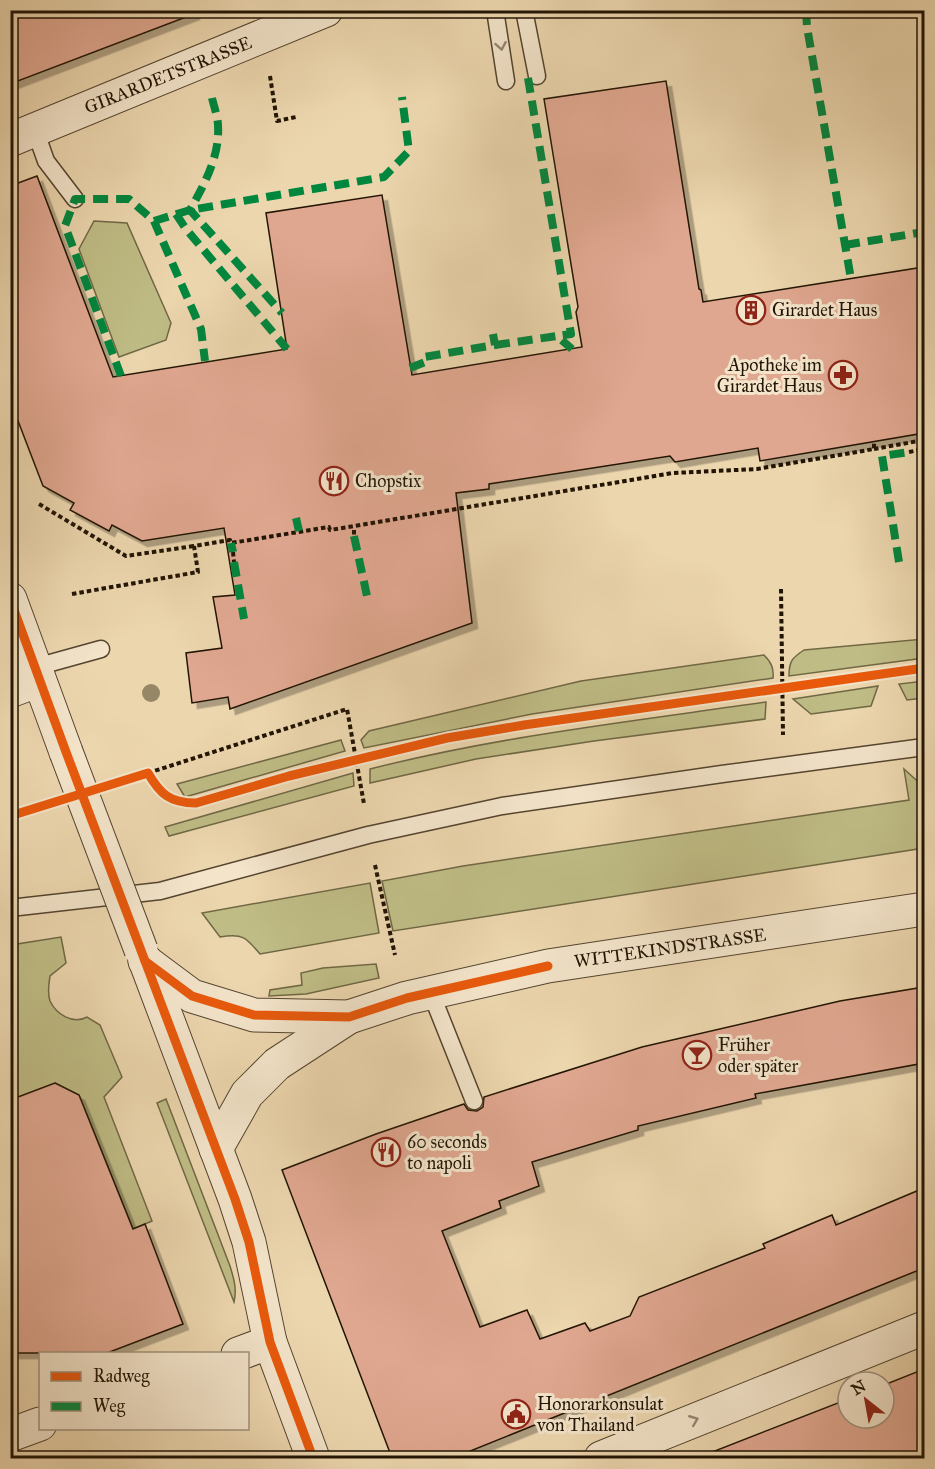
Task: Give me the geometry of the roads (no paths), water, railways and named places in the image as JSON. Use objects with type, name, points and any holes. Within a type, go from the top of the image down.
[{"type":"street","name":"GIRARDETSTRASSE","points":[[23,135],[327,10]]},
{"type":"street","points":[[10,599],[29,679],[66,752],[249,1242],[270,1342],[313,1458]]},
{"type":"street","name":"WITTEKINDSTRASSE","points":[[216,1149],[247,1094],[278,1064],[349,1017],[407,998],[548,966],[924,909]]},
{"type":"street","name":"WITTEKINDSTRASSE","points":[[143,956],[192,996],[254,1015],[349,1017]]},
{"type":"street","points":[[601,1458],[924,1328]]},
{"type":"street","points":[[241,1352],[270,1342]]},
{"type":"street","points":[[10,1435],[39,1424]]},
{"type":"lane","points":[[495,10],[506,81]]},
{"type":"lane","points":[[524,10],[537,76]]},
{"type":"lane","points":[[23,135],[75,198]]},
{"type":"lane","points":[[29,679],[101,649]]},
{"type":"lane","points":[[10,908],[159,891],[368,835],[502,806],[924,747]]},
{"type":"lane","points":[[431,993],[474,1101]]},
{"type":"place","name":"Girardet Haus","points":[[751,310]]},
{"type":"place","name":"Apotheke im Girardet Haus","points":[[843,375]]},
{"type":"place","name":"Chopstix","points":[[334,481]]},
{"type":"place","name":"Früher oder später","points":[[697,1055]]},
{"type":"place","name":"60 seconds to napoli","points":[[386,1152]]},
{"type":"place","name":"Honorarkonsulat von Thailand","points":[[516,1414]]}]
